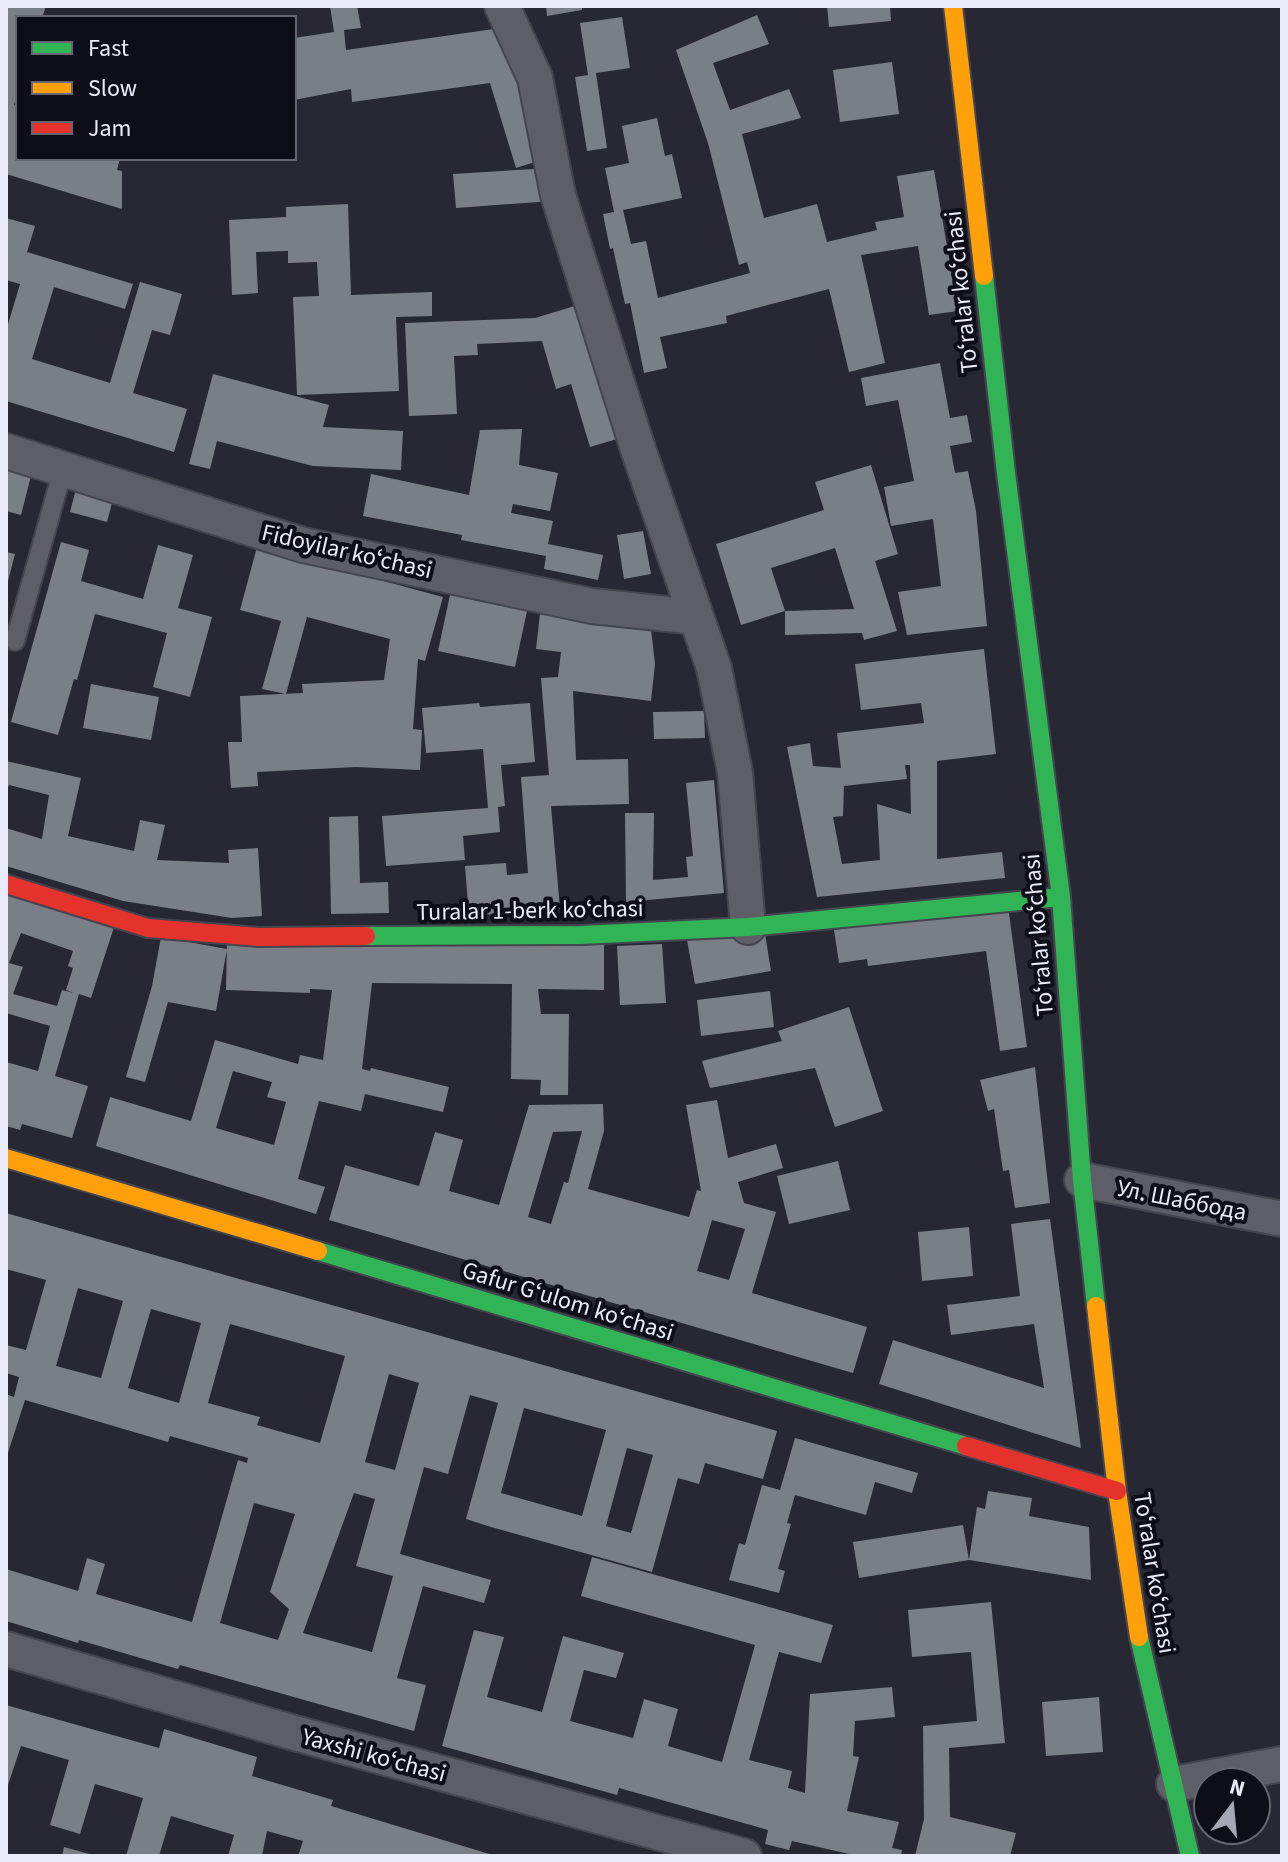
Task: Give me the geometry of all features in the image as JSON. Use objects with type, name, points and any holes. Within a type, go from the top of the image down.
[{"type":"street","points":[[502,6],[535,78],[558,195],[638,449],[714,668],[735,772],[748,927]]},
{"type":"street","name":"Toʻralar koʻchasi","points":[[953,6],[1006,473],[1061,897],[1082,1180],[1117,1491],[1139,1639],[1190,1856]]},
{"type":"street","name":"Fidoyilar koʻchasi","points":[[6,451],[303,545],[592,606],[696,617]]},
{"type":"street","name":"Turalar 1-berk koʻchasi","points":[[6,884],[148,928],[259,937],[581,935],[748,927],[1061,897]]},
{"type":"street","name":"Gafur Gʻulom koʻchasi","points":[[6,1158],[1117,1491]]},
{"type":"street","name":"Ул. Шаббода","points":[[1082,1180],[1282,1219]]},
{"type":"street","name":"Yaxshi koʻchasi","points":[[6,1649],[291,1732],[744,1856]]},
{"type":"street","points":[[1174,1784],[1282,1764]]},
{"type":"lane","points":[[15,641],[63,469]]},
{"type":"building","points":[[6,6],[46,6],[43,16],[16,16],[16,160],[120,160],[117,170],[122,171],[122,209],[6,174]]},
{"type":"building","points":[[330,6],[357,6],[361,28],[344,30],[346,50],[508,27],[548,158],[516,168],[490,83],[352,102],[351,89],[296,100],[296,38],[334,32]]},
{"type":"building","points":[[546,6],[582,6],[582,10],[547,16]]},
{"type":"building","points":[[827,6],[890,6],[891,21],[829,27]]},
{"type":"building","points":[[757,15],[769,44],[713,63],[730,110],[789,89],[801,118],[742,134],[764,218],[817,204],[827,242],[877,230],[875,222],[904,217],[897,176],[934,170],[958,311],[929,315],[918,246],[861,255],[885,363],[849,372],[829,289],[726,316],[727,323],[660,337],[667,368],[644,373],[630,303],[625,304],[603,214],[614,212],[605,168],[629,163],[622,126],[657,118],[665,156],[672,154],[682,198],[623,210],[631,244],[646,241],[658,298],[750,273],[747,262],[739,265],[708,143],[676,50]]},
{"type":"building","points":[[622,17],[630,68],[596,73],[607,148],[587,151],[575,77],[588,75],[580,23]]},
{"type":"building","points":[[892,62],[899,114],[840,122],[833,70]]},
{"type":"building","points":[[550,168],[552,201],[456,208],[453,174]]},
{"type":"building","points":[[348,204],[351,295],[432,292],[432,316],[396,317],[399,391],[297,395],[293,297],[319,296],[317,262],[288,263],[288,251],[256,252],[258,293],[232,295],[229,220],[286,217],[286,207]]},
{"type":"building","points":[[6,218],[35,226],[27,252],[133,284],[125,309],[54,287],[32,359],[110,383],[140,282],[182,294],[170,335],[152,330],[133,393],[187,409],[174,452],[6,401],[6,331],[20,284],[6,280]]},
{"type":"building","points":[[578,305],[617,439],[590,447],[571,384],[556,389],[542,341],[477,344],[478,355],[454,356],[457,414],[409,416],[405,323],[535,318]]},
{"type":"building","points":[[940,363],[950,418],[967,415],[972,442],[950,446],[955,473],[968,471],[976,511],[987,626],[907,635],[898,592],[941,586],[933,519],[891,526],[884,487],[914,481],[898,400],[866,406],[861,378]]},
{"type":"building","points":[[213,374],[329,405],[323,427],[403,431],[401,470],[313,466],[217,441],[210,469],[189,464]]},
{"type":"building","points":[[522,429],[519,465],[558,473],[550,511],[513,504],[511,513],[553,521],[548,544],[603,555],[598,580],[544,569],[546,556],[461,540],[462,535],[363,516],[371,474],[469,495],[480,430]]},
{"type":"building","points":[[6,465],[32,472],[21,515],[6,511]]},
{"type":"building","points":[[871,465],[898,554],[875,561],[897,631],[864,640],[862,633],[785,635],[785,611],[741,625],[716,544],[824,510],[815,482]],"holes":[[[835,548],[854,609],[785,611],[771,568]]]},
{"type":"building","points":[[76,489],[113,499],[107,522],[70,512]]},
{"type":"building","points":[[643,531],[651,574],[624,579],[617,535]]},
{"type":"building","points":[[61,542],[89,550],[81,581],[143,599],[158,545],[193,555],[178,608],[212,617],[190,697],[153,687],[167,633],[95,614],[58,735],[11,722]]},
{"type":"building","points":[[257,547],[443,597],[425,661],[418,659],[413,729],[422,730],[420,770],[356,767],[257,772],[258,786],[231,788],[228,742],[242,742],[240,696],[285,694],[262,689],[281,621],[240,610]],"holes":[[[307,617],[390,639],[384,680],[302,684],[303,693],[286,694]]]},
{"type":"building","points":[[6,552],[15,554],[7,585],[6,585]]},
{"type":"building","points":[[450,595],[527,611],[515,667],[438,651]]},
{"type":"building","points":[[540,614],[651,629],[655,664],[651,701],[573,691],[576,760],[628,759],[629,804],[551,806],[560,909],[469,916],[465,866],[506,863],[507,875],[528,873],[521,777],[549,775],[541,678],[558,677],[561,652],[536,649]]},
{"type":"building","points":[[984,649],[996,754],[937,761],[937,859],[1002,852],[1005,878],[817,897],[787,747],[810,743],[813,766],[841,768],[837,733],[924,723],[921,703],[861,710],[855,664]],"holes":[[[905,765],[910,765],[911,814],[877,804],[880,860],[842,864],[833,817],[843,816],[844,786],[907,779]]]},
{"type":"building","points":[[91,684],[159,697],[151,740],[83,728]]},
{"type":"building","points":[[479,703],[480,707],[530,703],[535,762],[501,765],[505,806],[498,807],[500,832],[463,836],[465,860],[386,866],[382,816],[488,808],[483,749],[426,753],[422,708]]},
{"type":"building","points":[[704,711],[705,738],[654,739],[653,712]]},
{"type":"building","points":[[6,761],[81,778],[68,836],[134,851],[140,820],[165,825],[157,860],[229,863],[228,850],[258,848],[262,916],[232,918],[123,901],[6,866],[6,828],[42,839],[49,795],[9,785],[6,791]]},
{"type":"building","points":[[714,780],[724,893],[626,902],[625,813],[654,813],[653,880],[688,877],[686,857],[693,856],[686,783]]},
{"type":"building","points":[[358,816],[360,883],[388,882],[389,913],[331,914],[329,817]]},
{"type":"building","points":[[6,888],[115,924],[91,998],[79,994],[55,1076],[88,1086],[72,1138],[22,1124],[20,1130],[6,1126],[6,1062],[38,1071],[50,1026],[6,1013]],"holes":[[[21,933],[73,951],[68,966],[73,968],[66,990],[74,993],[62,990],[57,1006],[13,994],[23,967],[9,963]]]},
{"type":"building","points":[[1008,906],[1027,1047],[1000,1051],[986,951],[868,966],[867,959],[839,963],[834,930]]},
{"type":"building","points":[[764,927],[771,971],[695,984],[687,940]]},
{"type":"building","points":[[161,937],[227,949],[216,1011],[168,1002],[145,1082],[126,1077],[152,986]]},
{"type":"building","points":[[227,941],[604,943],[604,990],[538,989],[541,1014],[569,1014],[568,1095],[540,1095],[541,1080],[511,1079],[512,984],[372,983],[362,1069],[370,1071],[371,1068],[449,1087],[443,1112],[365,1094],[361,1111],[319,1101],[298,1179],[325,1187],[316,1214],[96,1146],[110,1097],[191,1121],[215,1040],[298,1064],[300,1055],[323,1060],[332,990],[310,989],[310,993],[226,990]],"holes":[[[233,1071],[272,1082],[267,1097],[286,1102],[274,1145],[216,1128]]]},
{"type":"building","points":[[662,944],[666,1003],[620,1005],[617,946]]},
{"type":"building","points":[[770,991],[774,1027],[701,1036],[697,1000]]},
{"type":"building","points":[[849,1007],[883,1111],[835,1127],[815,1068],[710,1088],[702,1061],[782,1041],[778,1031]]},
{"type":"building","points":[[1035,1067],[1050,1203],[1015,1208],[1009,1170],[1003,1171],[994,1109],[988,1111],[980,1080]]},
{"type":"building","points":[[717,1100],[728,1158],[776,1144],[783,1168],[738,1182],[744,1203],[776,1212],[752,1293],[867,1327],[853,1373],[329,1220],[345,1165],[419,1186],[435,1132],[463,1140],[449,1191],[499,1205],[529,1105],[603,1104],[604,1131],[588,1189],[689,1217],[697,1190],[701,1191],[686,1105]],"holes":[[[582,1131],[568,1183],[564,1182],[551,1224],[528,1217],[553,1132]],[[712,1220],[745,1229],[729,1280],[697,1271]]]},
{"type":"building","points":[[838,1161],[850,1210],[789,1224],[777,1176]]},
{"type":"building","points":[[6,1213],[777,1431],[763,1479],[705,1463],[699,1484],[678,1478],[652,1572],[466,1519],[498,1403],[470,1395],[448,1474],[424,1467],[400,1554],[491,1580],[484,1603],[423,1586],[397,1678],[426,1685],[414,1731],[180,1665],[178,1669],[6,1621],[6,1569],[78,1591],[87,1558],[105,1564],[96,1594],[192,1622],[238,1460],[247,1463],[248,1458],[170,1436],[168,1442],[25,1400],[6,1459],[6,1394],[14,1397],[19,1377],[6,1373],[6,1345],[26,1350],[46,1280],[6,1269]],"holes":[[[78,1288],[123,1301],[101,1378],[56,1366]],[[151,1309],[201,1323],[179,1403],[128,1388]],[[230,1324],[345,1356],[320,1443],[257,1425],[260,1417],[208,1403]],[[389,1374],[419,1383],[395,1470],[365,1462]],[[524,1408],[606,1430],[582,1516],[501,1493]],[[627,1448],[653,1455],[631,1533],[606,1526]],[[354,1493],[375,1499],[356,1566],[393,1576],[372,1652],[303,1633]],[[254,1503],[295,1514],[270,1592],[289,1609],[278,1640],[220,1623]]]},
{"type":"building","points":[[1050,1219],[1081,1448],[879,1384],[893,1340],[1044,1388],[1034,1324],[951,1335],[947,1305],[1020,1296],[1011,1224]]},
{"type":"building","points":[[969,1227],[973,1276],[922,1281],[918,1232]]},
{"type":"building","points":[[795,1438],[918,1473],[912,1493],[875,1482],[866,1515],[795,1495],[787,1523],[791,1524],[778,1569],[785,1571],[779,1593],[729,1580],[739,1543],[745,1545],[762,1485],[780,1490]]},
{"type":"building","points":[[988,1491],[1032,1498],[1029,1516],[1089,1527],[1091,1580],[969,1560],[977,1507],[985,1509]]},
{"type":"building","points":[[963,1525],[969,1560],[859,1578],[853,1542]]},
{"type":"building","points":[[592,1557],[833,1625],[821,1663],[779,1652],[749,1760],[792,1771],[788,1788],[805,1793],[810,1694],[892,1687],[895,1717],[855,1721],[853,1756],[859,1757],[847,1811],[899,1822],[892,1848],[902,1850],[901,1856],[858,1856],[792,1841],[789,1850],[765,1844],[768,1830],[619,1788],[617,1795],[442,1746],[474,1630],[504,1637],[487,1697],[542,1712],[563,1636],[624,1653],[616,1678],[584,1670],[570,1721],[633,1738],[644,1699],[678,1709],[668,1746],[722,1762],[755,1645],[581,1596]]},
{"type":"building","points":[[991,1602],[1005,1743],[949,1748],[950,1817],[1016,1833],[1010,1856],[915,1856],[924,1819],[923,1726],[977,1721],[971,1652],[912,1657],[908,1610]]},
{"type":"building","points":[[1099,1697],[1103,1752],[1046,1756],[1042,1702]]},
{"type":"building","points":[[6,1705],[159,1748],[164,1729],[257,1757],[252,1776],[333,1800],[331,1806],[496,1856],[298,1856],[303,1841],[267,1831],[262,1856],[228,1856],[234,1835],[171,1816],[159,1856],[126,1856],[143,1798],[95,1784],[80,1834],[50,1825],[69,1760],[21,1746],[6,1791]]},
{"type":"building","points":[[64,1847],[93,1855],[93,1856],[62,1856]]},
{"type":"traffic: fast","points":[[984,276],[1006,473],[1061,897],[1082,1180],[1096,1306]]},
{"type":"traffic: fast","points":[[366,936],[581,935],[748,927],[1061,897]]},
{"type":"traffic: fast","points":[[318,1251],[966,1446]]},
{"type":"traffic: fast","points":[[1139,1637],[1190,1856]]},
{"type":"traffic: slow","points":[[953,6],[984,276]]},
{"type":"traffic: slow","points":[[6,1158],[318,1251]]},
{"type":"traffic: slow","points":[[1096,1306],[1117,1491],[1139,1637]]},
{"type":"traffic: jam","points":[[6,884],[148,928],[259,937],[366,936]]},
{"type":"traffic: jam","points":[[966,1446],[1117,1491]]}]
